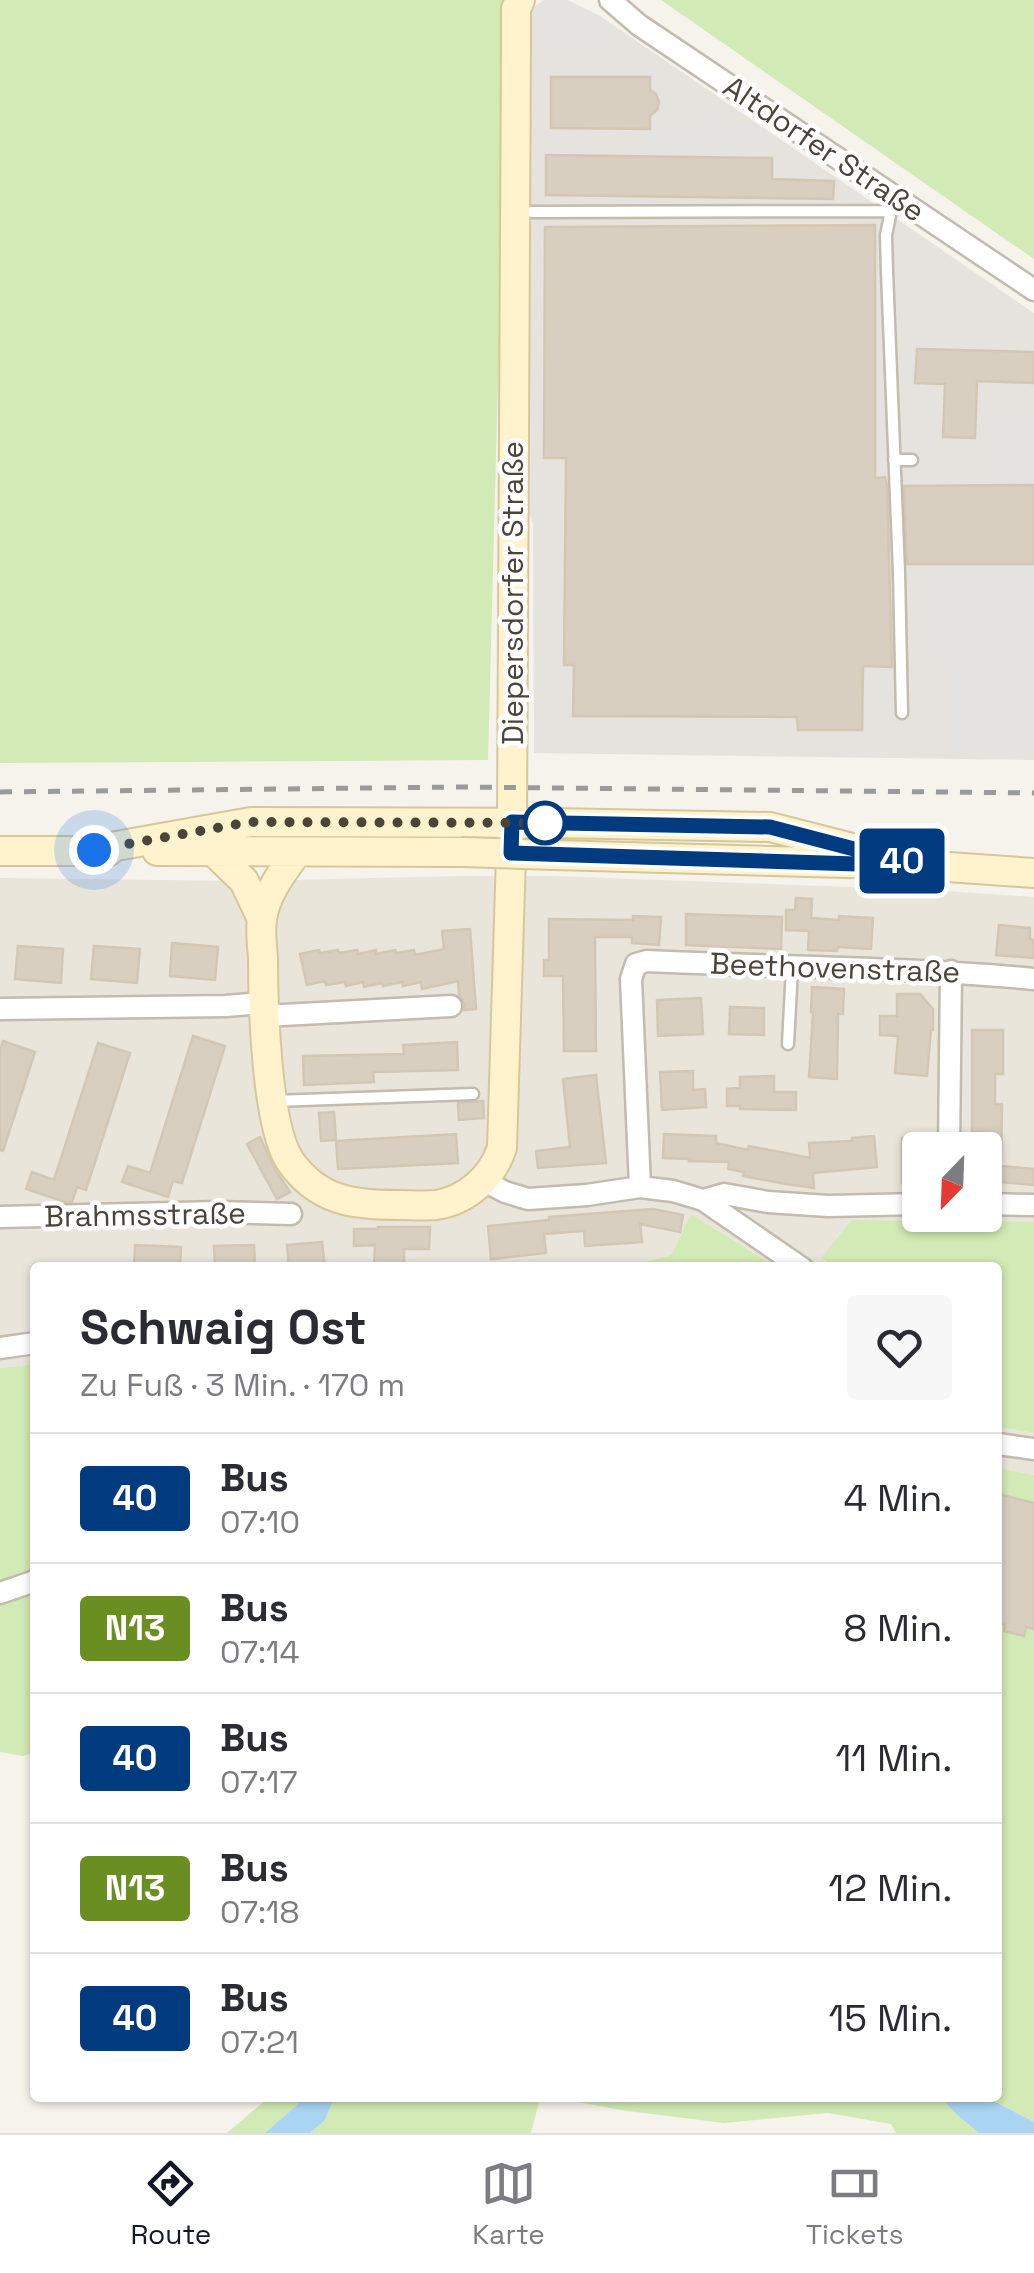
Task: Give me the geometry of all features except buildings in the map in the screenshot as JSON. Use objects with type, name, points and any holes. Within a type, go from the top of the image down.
[{"type":"main road","name":"Diepersdorfer Straße","points":[[484,1180],[492,1172],[502,1148],[512,822],[516,9],[520,0]]},
{"type":"main road","points":[[94,850],[250,822],[770,827],[919,866]]},
{"type":"main road","points":[[0,851],[461,852],[1034,872]]},
{"type":"main road","points":[[296,852],[274,882],[262,919],[264,1010],[273,1100],[280,1136],[290,1160],[308,1180],[337,1199],[363,1205],[436,1204],[452,1200],[484,1180]]},
{"type":"main road","points":[[215,853],[244,881],[262,919]]},
{"type":"street","name":"Altdorfer Straße","points":[[614,2],[639,25],[891,202],[1034,290]]},
{"type":"street","name":"Beethovenstraße","points":[[640,1186],[631,979],[636,964],[647,961],[951,971],[1034,978]]},
{"type":"street","points":[[949,1132],[951,971]]},
{"type":"street","points":[[0,1008],[226,1006],[264,1010],[452,1006]]},
{"type":"street","points":[[484,1180],[528,1199],[640,1186],[674,1191],[703,1200],[793,1262]]},
{"type":"street","points":[[703,1200],[724,1194],[828,1206],[902,1204]]},
{"type":"street","points":[[1002,1204],[1034,1205]]},
{"type":"street","name":"Brahmsstraße","points":[[0,1217],[291,1214]]},
{"type":"street","points":[[0,1348],[30,1344]]},
{"type":"street","points":[[1002,1445],[1034,1449]]},
{"type":"street","points":[[0,1593],[30,1583]]},
{"type":"lane","points":[[532,212],[891,202],[886,235],[902,713]]},
{"type":"lane","points":[[894,460],[912,460]]},
{"type":"lane","points":[[788,1044],[792,968]]},
{"type":"lane","points":[[273,1100],[473,1094]]},
{"type":"shaded area","points":[[545,0],[567,0],[600,16],[1034,313],[1034,760],[534,753],[533,524],[522,491],[526,27],[532,8]]},
{"type":"shaded area","points":[[545,0],[567,0],[600,16],[613,28],[601,32],[604,46],[534,46],[532,8]]},
{"type":"shaded area","points":[[701,105],[720,112],[717,121],[731,125],[751,122],[767,133],[766,158],[648,156],[648,130],[697,123]]},
{"type":"shaded area","points":[[993,416],[1034,416],[1034,485],[992,485]]},
{"type":"shaded area","points":[[930,564],[1034,564],[1034,754],[951,753],[952,658],[931,657]]},
{"type":"shaded area","points":[[554,876],[1034,897],[1034,1222],[1002,1222],[1002,1132],[902,1132],[902,1221],[853,1220],[822,1259],[826,1262],[768,1262],[691,1214],[671,1255],[645,1262],[30,1262],[30,1365],[0,1368],[0,878],[244,881]]},
{"type":"shaded area","points":[[1002,1428],[1034,1433],[1034,1475],[1002,1469]]},
{"type":"green space","points":[[0,0],[508,0],[488,760],[0,763]]},
{"type":"green space","points":[[661,0],[1034,0],[1034,259]]},
{"type":"green space","points":[[691,1214],[768,1262],[645,1262],[671,1255]]},
{"type":"green space","points":[[852,1220],[902,1221],[902,1232],[1002,1232],[1002,1222],[1034,1222],[1034,1433],[1002,1428],[1002,1262],[827,1262],[821,1258]]},
{"type":"green space","points":[[30,1365],[30,1754],[23,1756],[0,1752],[0,1368]]},
{"type":"green space","points":[[1002,1469],[1034,1475],[1034,2122],[996,2102],[1002,2102]]},
{"type":"green space","points":[[263,2102],[298,2102],[265,2133],[227,2133]]},
{"type":"green space","points":[[332,2102],[539,2102],[531,2133],[310,2133],[325,2120]]},
{"type":"green space","points":[[579,2102],[945,2102],[979,2133],[896,2133],[891,2124],[828,2113],[724,2123]]},
{"type":"water","points":[[332,2102],[325,2120],[310,2133],[265,2133],[297,2105]]},
{"type":"water","points":[[945,2102],[996,2102],[1034,2122],[1034,2133],[979,2133]]},
{"type":"railway","points":[[0,792],[463,787],[1034,793]]},
{"type":"bus line","name":"40","points":[[512,822],[770,827],[919,866],[511,853],[512,822]]},
{"type":"route","points":[[94,850],[250,822],[554,823],[545,823]]}]
